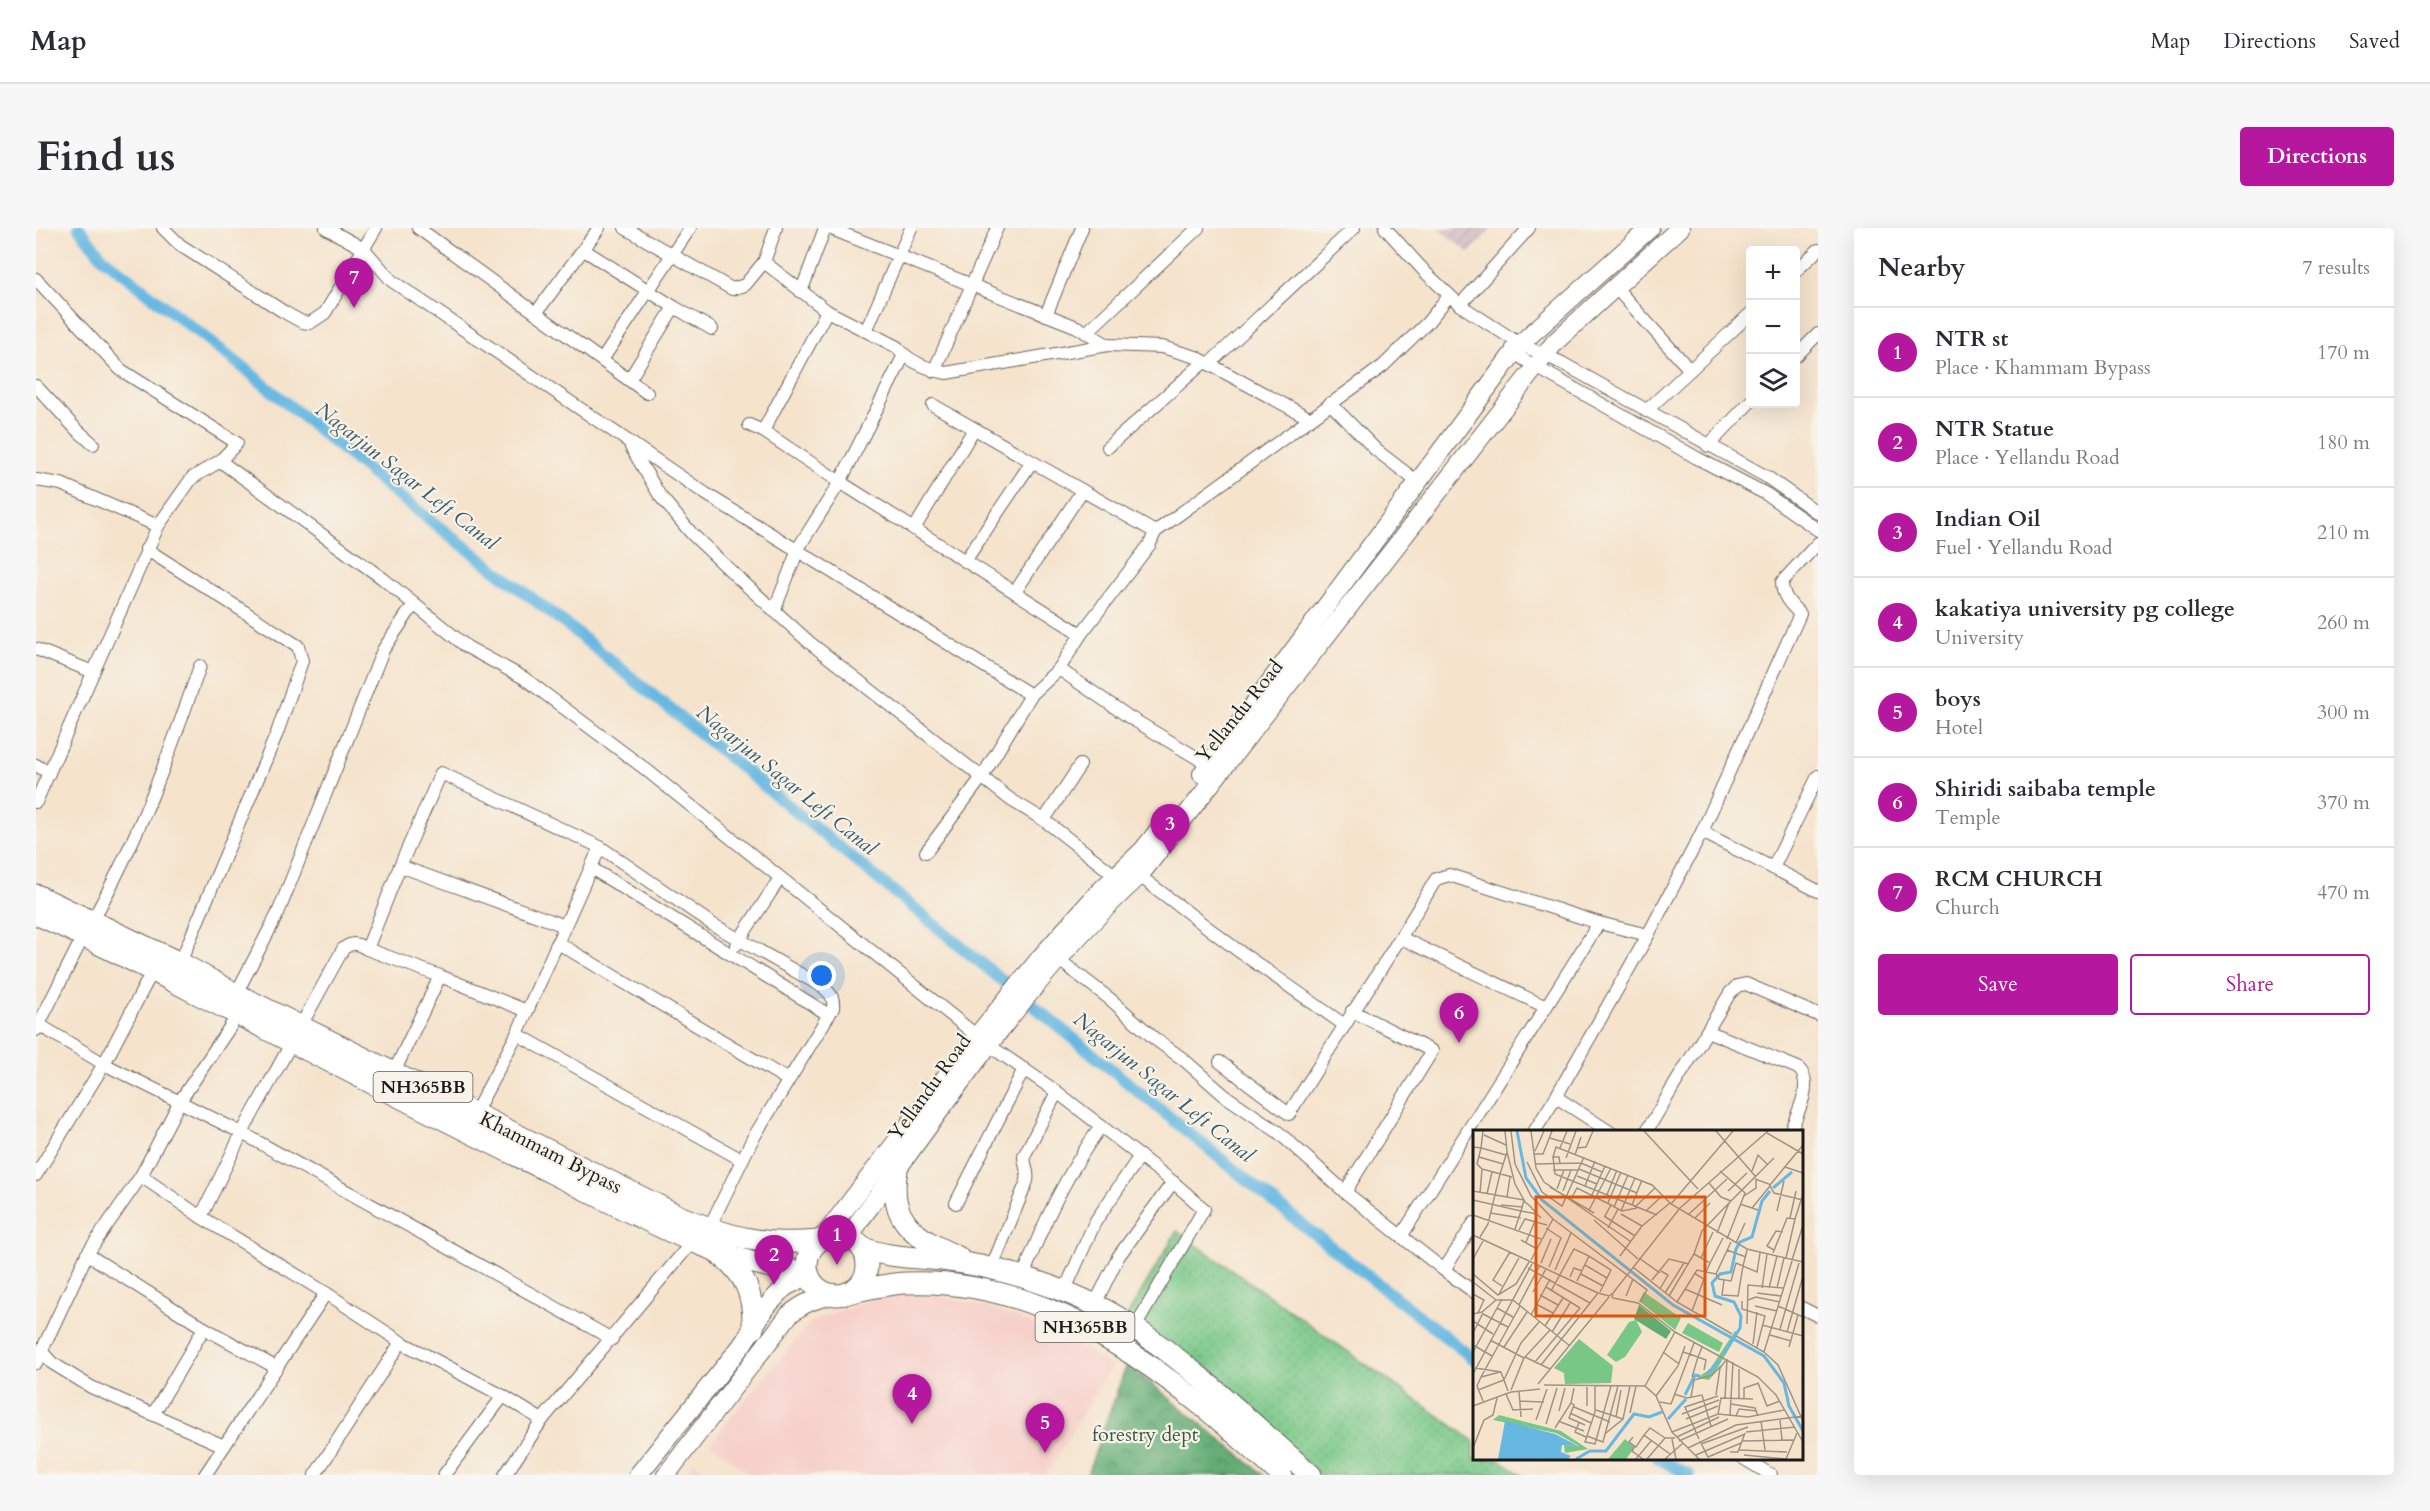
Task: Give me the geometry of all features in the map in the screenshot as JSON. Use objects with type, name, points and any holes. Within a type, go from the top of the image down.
[{"type":"highway","name":"Khammam Bypass","points":[[36,895],[153,970],[237,1004],[297,1034],[450,1123],[756,1264],[809,1274]]},
{"type":"highway","name":"Khammam Bypass","points":[[36,914],[88,928],[180,963],[237,1004]]},
{"type":"highway","name":"Khammam Bypass","points":[[297,1034],[394,1072],[679,1216],[702,1238],[732,1236],[764,1242],[821,1240]]},
{"type":"highway","points":[[897,1170],[894,1195],[897,1208],[902,1219],[912,1231],[940,1249],[992,1269]]},
{"type":"highway","name":"NH365BB","points":[[821,1240],[836,1235],[882,1253],[952,1261],[992,1269],[1023,1277],[1094,1306],[1134,1329],[1185,1365],[1311,1475]]},
{"type":"highway","points":[[702,1238],[723,1256],[746,1281],[754,1311],[753,1329]]},
{"type":"highway","points":[[821,1240],[809,1255],[809,1274],[820,1289],[842,1294],[861,1282],[866,1274],[866,1255],[856,1243]]},
{"type":"highway","name":"NH365BB","points":[[842,1294],[895,1284],[941,1283],[992,1292],[1047,1310],[1116,1343],[1177,1384],[1227,1425],[1281,1475]]},
{"type":"main road","name":"Yellandu Road","points":[[1128,873],[1419,483],[1514,344],[1650,228]]},
{"type":"main road","name":"Yellandu Road","points":[[821,1240],[995,1024],[1049,961],[1097,894],[1128,873],[1555,342],[1680,228]]},
{"type":"main road","name":"Yellandu Road","points":[[856,1243],[860,1220],[897,1170],[982,1040]]},
{"type":"main road","points":[[638,1475],[753,1329],[767,1306],[785,1287],[809,1274]]},
{"type":"main road","points":[[666,1475],[789,1315],[811,1301],[842,1294]]},
{"type":"street","points":[[163,228],[180,245],[302,322],[316,321],[325,313],[376,228]]},
{"type":"street","points":[[326,228],[364,249],[392,281],[706,494],[1031,694]]},
{"type":"street","points":[[418,228],[647,393]]},
{"type":"street","points":[[536,313],[599,228]]},
{"type":"street","points":[[625,228],[732,289],[745,285],[764,262],[776,228]]},
{"type":"street","points":[[602,360],[690,228]]},
{"type":"street","points":[[801,292],[827,228],[1077,327],[1108,345]]},
{"type":"street","points":[[866,331],[911,228]]},
{"type":"street","points":[[934,371],[997,228]]},
{"type":"street","points":[[1046,315],[1082,228]]},
{"type":"street","points":[[1086,333],[1198,228]]},
{"type":"street","points":[[1108,447],[1206,363],[1354,228]]},
{"type":"street","points":[[1385,228],[1449,296],[1514,344],[1697,458],[1766,494],[1818,530]]},
{"type":"street","points":[[1460,305],[1529,228]]},
{"type":"street","points":[[584,250],[674,308],[712,329]]},
{"type":"street","points":[[1800,267],[1818,250]]},
{"type":"street","points":[[764,262],[827,311],[897,347],[904,356],[934,371],[946,373],[1108,345],[1162,347],[1196,357],[1309,418]]},
{"type":"street","points":[[36,279],[121,370],[237,443],[220,461],[192,478],[158,526],[36,802]]},
{"type":"street","points":[[1615,287],[1690,370]]},
{"type":"street","points":[[926,852],[982,777],[1031,694],[1059,669],[1081,634],[1150,544],[1155,532],[1383,366],[1427,323],[1449,296]]},
{"type":"street","points":[[629,380],[674,308]]},
{"type":"street","points":[[763,431],[827,311]]},
{"type":"street","points":[[1646,411],[1746,318]]},
{"type":"street","points":[[1800,348],[1818,334]]},
{"type":"street","points":[[774,611],[797,550],[840,482],[904,356]]},
{"type":"street","points":[[1541,361],[1646,411],[1767,477],[1818,513]]},
{"type":"street","points":[[36,386],[93,444]]},
{"type":"street","points":[[36,400],[52,402]]},
{"type":"street","points":[[1330,403],[1376,450],[1419,483]]},
{"type":"street","points":[[933,405],[1155,532]]},
{"type":"street","points":[[1708,446],[1746,406]]},
{"type":"street","points":[[749,425],[763,431],[1081,634]]},
{"type":"street","points":[[914,529],[974,429]]},
{"type":"street","points":[[629,443],[660,496],[692,534],[809,642],[1011,800],[1128,873],[1343,1024]]},
{"type":"street","points":[[220,461],[382,578],[467,646],[533,685],[644,768],[982,1040],[1057,1092],[1173,1182],[1204,1209],[1134,1329]]},
{"type":"street","points":[[965,561],[1031,463]]},
{"type":"street","points":[[36,480],[61,484],[158,526]]},
{"type":"street","points":[[1015,592],[1082,491]]},
{"type":"street","points":[[1535,1130],[1556,1097],[1648,935],[1702,832],[1800,614],[1788,602],[1782,591],[1782,582],[1818,543]]},
{"type":"street","points":[[146,549],[298,646],[302,661],[277,733],[180,963]]},
{"type":"street","points":[[224,1446],[92,1387],[52,1363],[39,1358],[87,1254],[141,1176],[180,1101],[237,1004],[278,913],[383,650],[414,604]]},
{"type":"street","points":[[36,649],[93,672]]},
{"type":"street","points":[[201,666],[165,764],[115,880],[37,1026],[104,1064],[242,1133],[612,1339]]},
{"type":"street","points":[[1059,669],[1129,717],[1209,765]]},
{"type":"street","points":[[36,765],[49,773]]},
{"type":"street","points":[[1044,820],[1080,765]]},
{"type":"street","points":[[368,949],[400,866],[441,773],[600,847],[712,924],[831,993],[834,1000],[833,1008],[742,1160],[702,1238],[542,1420],[505,1475]]},
{"type":"street","points":[[1773,868],[1818,776]]},
{"type":"street","points":[[1702,832],[1818,891]]},
{"type":"street","points":[[475,1113],[517,1034],[600,847]]},
{"type":"street","points":[[400,866],[565,926]]},
{"type":"street","points":[[591,868],[829,1015]]},
{"type":"street","points":[[1278,1132],[1343,1024],[1401,938],[1436,879],[1449,875],[1599,923],[1648,935]]},
{"type":"street","points":[[730,954],[780,878]]},
{"type":"street","points":[[1402,1235],[1599,923]]},
{"type":"street","points":[[1401,938],[1546,1007]]},
{"type":"street","points":[[201,1218],[242,1133],[343,949],[357,943],[527,1011]]},
{"type":"street","points":[[558,943],[788,1080]]},
{"type":"street","points":[[1049,961],[1110,999],[1224,1095],[1278,1132],[1346,1192],[1473,1291]]},
{"type":"street","points":[[36,1175],[104,1064],[153,970]]},
{"type":"street","points":[[394,1072],[440,976]]},
{"type":"street","points":[[1647,1130],[1730,993],[1737,986],[1746,984],[1818,1015]]},
{"type":"street","points":[[1346,1192],[1432,1052],[1352,1011]]},
{"type":"street","points":[[1707,1031],[1803,1072],[1806,1079],[1805,1090],[1790,1130]]},
{"type":"street","points":[[517,1034],[742,1160]]},
{"type":"street","points":[[1220,1062],[1289,1114]]},
{"type":"street","points":[[956,1203],[1024,1069]]},
{"type":"street","points":[[992,1269],[1028,1181],[1029,1173],[1024,1163],[1024,1156],[1057,1092]]},
{"type":"street","points":[[1556,1097],[1608,1130]]},
{"type":"street","points":[[1023,1277],[1056,1201],[1082,1153],[1101,1126]]},
{"type":"street","points":[[1064,1292],[1095,1222],[1140,1156]]},
{"type":"street","points":[[141,1176],[201,1218],[326,1293],[401,1342],[503,1396],[542,1420]]},
{"type":"street","points":[[1094,1306],[1118,1257],[1173,1182]]},
{"type":"street","points":[[1444,1270],[1473,1225]]},
{"type":"street","points":[[87,1254],[204,1328],[277,1368]]},
{"type":"street","points":[[204,1475],[326,1293]]},
{"type":"street","points":[[1803,1308],[1818,1316]]},
{"type":"street","points":[[154,1413],[204,1328]]},
{"type":"street","points":[[315,1475],[401,1342]]},
{"type":"street","points":[[444,1475],[503,1396]]},
{"type":"street","points":[[1746,1460],[1771,1475]]},
{"type":"shaded area","points":[[1438,228],[1491,228],[1469,253]]},
{"type":"shaded area","points":[[931,1294],[986,1307],[1059,1334],[1112,1365],[1046,1475],[751,1475],[710,1443],[810,1323],[832,1313],[887,1295]]},
{"type":"shaded area","points":[[694,1462],[709,1475],[684,1475]]},
{"type":"green space","points":[[1177,1231],[1473,1440],[1473,1460],[1500,1460],[1522,1475],[1321,1475],[1127,1316]]},
{"type":"green space","name":"forestry dept","points":[[1127,1364],[1264,1475],[1087,1475]]},
{"type":"waterway","name":"Nagarjun Sagar Left Canal","points":[[79,228],[103,258],[249,372],[396,494],[567,625],[1280,1207],[1473,1358]]},
{"type":"waterway","name":"Nagarjun Sagar Left Canal","points":[[1662,1460],[1689,1475]]},
{"type":"place","name":"RCM CHURCH","points":[[354,308]]},
{"type":"place","name":"Indian Oil","points":[[1170,854]]},
{"type":"place","name":"Shiridi saibaba temple","points":[[1459,1043]]},
{"type":"place","name":"NTR st","points":[[837,1265]]},
{"type":"place","name":"NTR Statue","points":[[774,1285]]},
{"type":"place","name":"kakatiya university pg college","points":[[912,1424]]},
{"type":"place","name":"boys","points":[[1045,1453]]}]
